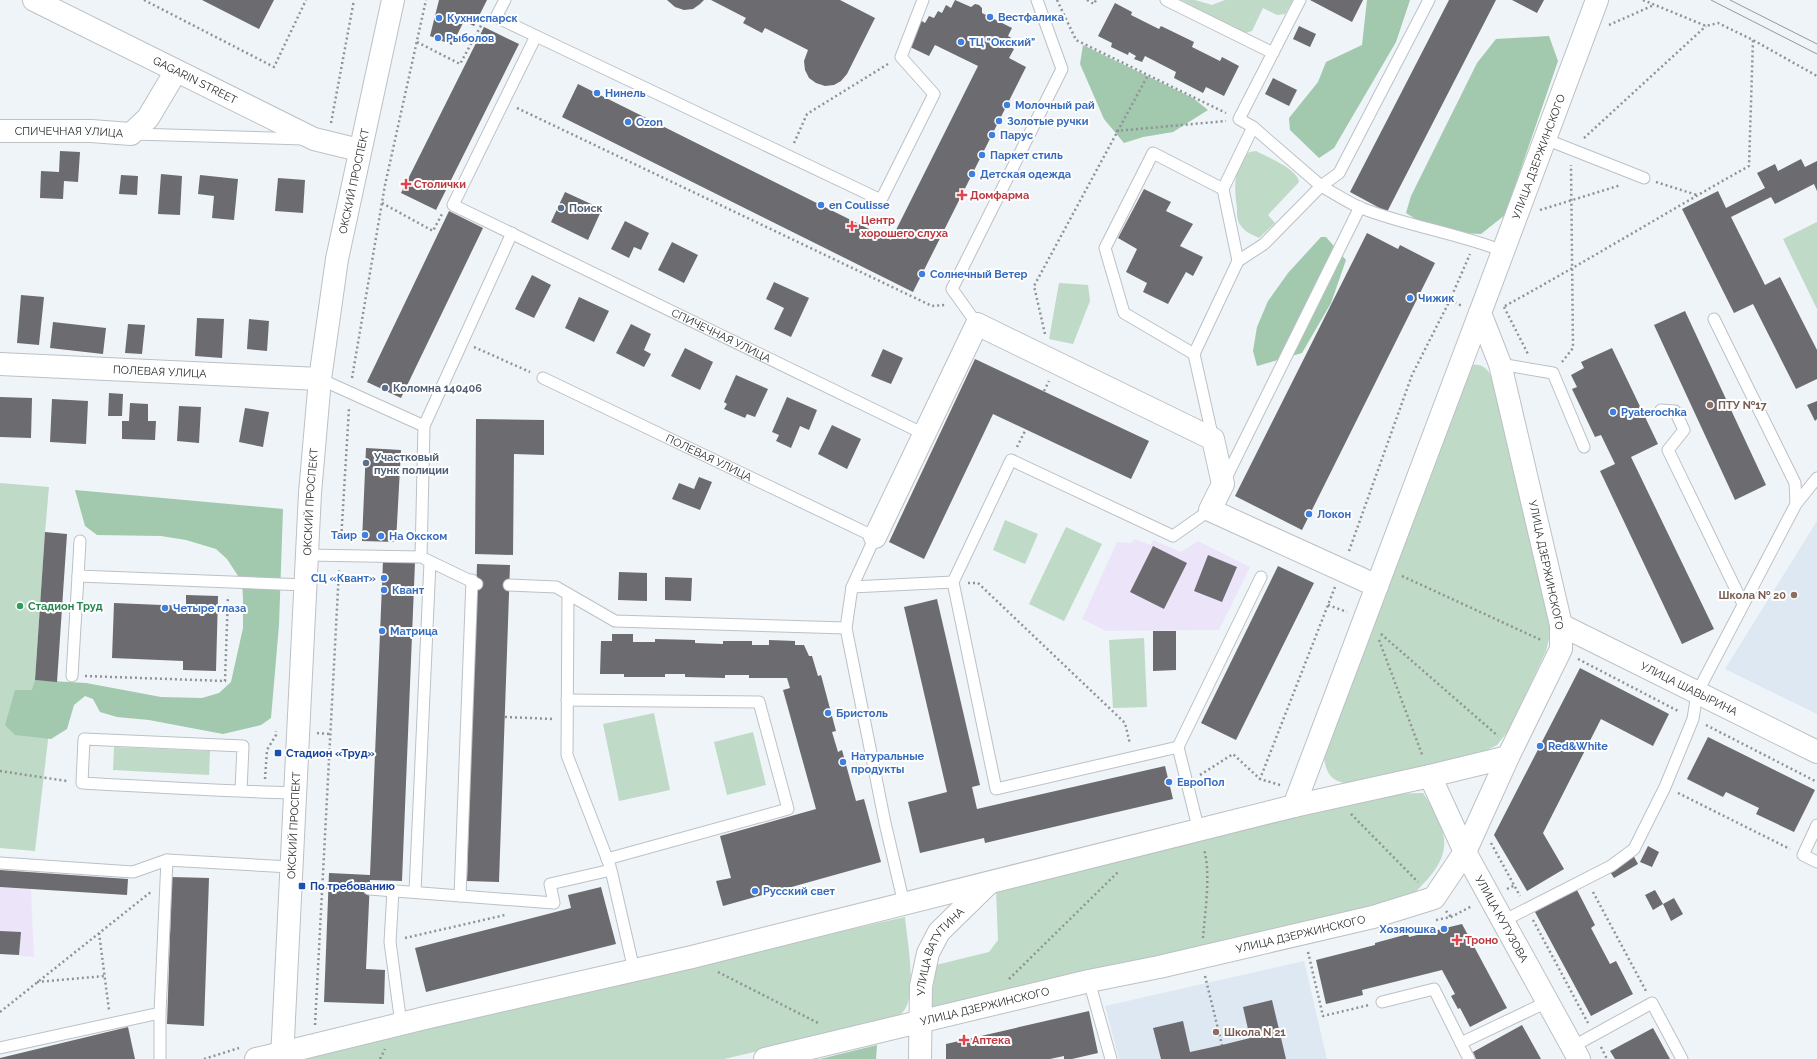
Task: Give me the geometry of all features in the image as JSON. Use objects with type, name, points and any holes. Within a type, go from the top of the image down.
[{"type":"street","name":"GAGARIN STREET","points":[[34,0],[314,139],[359,150]]},
{"type":"street","name":"ОКСКИЙ ПРОСПЕКТ","points":[[282,1056],[306,555],[320,379],[337,259],[392,0]]},
{"type":"street","name":"УЛИЦА ДЗЕРЖИНСКОГО","points":[[1294,806],[1369,624],[1380,577],[1597,0]]},
{"type":"street","name":"СПИЧЕЧНАЯ УЛИЦА","points":[[0,131],[131,134],[148,118],[176,71]]},
{"type":"street","name":"УЛИЦА ДЗЕРЖИНСКОГО","points":[[765,1059],[1089,981],[1201,957],[1373,917],[1434,898],[1465,852],[1510,753],[1561,649],[1561,625],[1500,364],[1480,313]]},
{"type":"street","points":[[875,537],[976,324],[1213,439],[1223,484],[1210,510],[1380,577]]},
{"type":"street","name":"ПОЛЕВАЯ УЛИЦА","points":[[0,364],[320,379]]},
{"type":"street","name":"УЛИЦА ШАВЫРИНА","points":[[1561,625],[1817,752]]},
{"type":"street","points":[[256,1059],[282,1056],[401,1024],[692,956],[1199,831],[1294,806],[1430,776],[1510,753]]},
{"type":"street","name":"УЛИЦА КУТУЗОВА","points":[[1430,776],[1465,852],[1576,1053]]},
{"type":"street","name":"УЛИЦА ВАТУТИНА","points":[[920,1059],[921,986],[928,953],[939,932],[990,882]]},
{"type":"lane","points":[[505,0],[496,17],[881,200],[934,94],[901,57],[923,0]]},
{"type":"lane","points":[[976,324],[952,290],[1062,68],[1037,0]]},
{"type":"lane","points":[[1166,0],[1273,53]]},
{"type":"lane","points":[[1300,0],[1239,119],[1253,127],[1320,186],[1360,208],[1415,226],[1476,241],[1503,251]]},
{"type":"lane","points":[[1213,439],[1194,354],[1238,261],[1264,244],[1320,186],[1339,173],[1429,0]]},
{"type":"lane","points":[[453,205],[536,36]]},
{"type":"lane","points":[[1238,261],[1223,189],[1253,127]]},
{"type":"lane","points":[[131,134],[314,139]]},
{"type":"lane","points":[[1545,139],[1644,178]]},
{"type":"lane","points":[[1194,354],[1124,313],[1105,248],[1153,153],[1223,189]]},
{"type":"lane","name":"СПИЧЕЧНАЯ УЛИЦА","points":[[453,205],[924,434]]},
{"type":"lane","points":[[1223,484],[1360,208]]},
{"type":"lane","points":[[415,892],[426,559],[424,426],[461,342],[515,235]]},
{"type":"lane","points":[[1714,318],[1795,483],[1796,504]]},
{"type":"lane","points":[[1500,364],[1553,373],[1584,447]]},
{"type":"lane","name":"ПОЛЕВАЯ УЛИЦА","points":[[543,378],[875,537]]},
{"type":"lane","points":[[320,379],[424,426]]},
{"type":"lane","points":[[1661,410],[1675,411],[1684,430],[1668,450],[1744,604]]},
{"type":"lane","points":[[1178,747],[996,789],[953,582],[1011,460],[1173,536],[1210,510]]},
{"type":"lane","points":[[1503,921],[1611,866],[1634,849],[1665,787],[1693,719],[1697,693],[1796,504],[1817,478]]},
{"type":"lane","points":[[875,537],[852,587],[846,628],[885,823],[904,904]]},
{"type":"lane","points":[[72,676],[80,541]]},
{"type":"lane","points":[[306,555],[426,559],[474,582],[460,896]]},
{"type":"lane","points":[[78,576],[228,581],[305,586]]},
{"type":"lane","points":[[1199,831],[1178,747],[1262,577]]},
{"type":"lane","points":[[852,587],[953,582]]},
{"type":"lane","points":[[509,585],[556,587],[615,621],[846,628]]},
{"type":"lane","points":[[568,594],[567,755],[611,870],[634,970]]},
{"type":"lane","points":[[567,700],[759,702],[788,808],[607,859]]},
{"type":"lane","points":[[241,791],[243,746],[84,739],[82,783],[241,791],[294,793]]},
{"type":"lane","points":[[1817,825],[1802,854],[1817,862]]},
{"type":"lane","points":[[0,863],[133,872],[167,860],[290,867]]},
{"type":"lane","points":[[160,1059],[160,1013],[167,860]]},
{"type":"lane","points":[[369,889],[554,903],[550,884],[611,870]]},
{"type":"lane","points":[[393,891],[390,942],[401,1024]]},
{"type":"lane","points":[[1089,981],[1111,1059]]},
{"type":"lane","points":[[1382,1002],[1434,989],[1469,1059]]},
{"type":"lane","points":[[1461,1043],[1547,1002]]},
{"type":"lane","points":[[1576,1053],[1594,1035],[1652,1003],[1682,1059]]},
{"type":"lane","points":[[0,1048],[160,1013]]},
{"type":"path","points":[[144,0],[274,67],[306,0]]},
{"type":"path","points":[[315,1025],[321,887],[350,393],[382,203],[426,0]]},
{"type":"path","points":[[1057,0],[1076,40],[1230,114],[1228,121],[1116,132]]},
{"type":"path","points":[[1088,0],[1094,4],[1096,0]]},
{"type":"path","points":[[1643,0],[1706,26]]},
{"type":"path","points":[[1584,36],[1655,5]]},
{"type":"path","points":[[417,42],[460,64],[481,22],[496,17]]},
{"type":"path","points":[[1553,373],[1573,348],[1571,150],[1706,26],[1718,23],[1753,40],[1817,76]]},
{"type":"path","points":[[1450,300],[1480,313],[1504,306],[1572,270],[1697,195],[1749,166],[1753,40]]},
{"type":"path","points":[[787,156],[807,114],[901,57]]},
{"type":"path","points":[[1051,360],[1034,286],[1148,75]]},
{"type":"path","points":[[504,102],[932,306],[963,305]]},
{"type":"path","points":[[1515,219],[1644,178],[1697,195]]},
{"type":"path","points":[[382,203],[433,231],[445,210],[453,205]]},
{"type":"path","points":[[1504,306],[1536,370]]},
{"type":"path","points":[[461,342],[543,378]]},
{"type":"path","points":[[1011,460],[1026,429]]},
{"type":"path","points":[[1380,577],[1561,649],[1693,719],[1817,782]]},
{"type":"path","points":[[72,676],[225,681],[228,581]]},
{"type":"path","points":[[953,582],[978,583],[1125,723],[1134,757]]},
{"type":"path","points":[[1328,605],[1369,624],[1510,753]]},
{"type":"path","points":[[1369,624],[1430,776]]},
{"type":"path","points":[[505,717],[567,720]]},
{"type":"path","points":[[1191,798],[1197,778],[1233,754],[1260,779]]},
{"type":"path","points":[[0,771],[82,783]]},
{"type":"path","points":[[1665,787],[1802,854]]},
{"type":"path","points":[[1199,831],[1205,852],[1206,864],[1206,895],[1201,957],[1222,1045]]},
{"type":"path","points":[[1490,836],[1490,842],[1608,1059]]},
{"type":"path","points":[[1008,980],[1118,871]]},
{"type":"path","points":[[0,1012],[166,879]]},
{"type":"path","points":[[1587,879],[1652,1003]]},
{"type":"path","points":[[308,887],[329,888]]},
{"type":"path","points":[[390,942],[510,914]]},
{"type":"path","points":[[99,933],[111,1024]]},
{"type":"path","points":[[1307,950],[1323,1016],[1382,1002]]},
{"type":"path","points":[[692,956],[700,963],[820,1024]]},
{"type":"path","points":[[37,982],[104,976]]},
{"type":"shaded area","name":"Школа № 20","points":[[1817,521],[1817,714],[1725,669]]},
{"type":"shaded area","points":[[1134,539],[1151,545],[1153,540],[1181,552],[1198,541],[1250,567],[1219,630],[1106,631],[1082,619],[1117,542],[1131,543]]},
{"type":"shaded area","points":[[0,887],[31,889],[34,957],[0,954]]},
{"type":"shaded area","name":"Школа N 21","points":[[1304,961],[1327,1059],[1119,1059],[1105,1006]]},
{"type":"green space","points":[[1181,0],[1195,0],[1212,5],[1225,0],[1293,0],[1285,14],[1277,15],[1263,8],[1252,31],[1245,33]]},
{"type":"green space","points":[[1367,0],[1410,0],[1396,42],[1334,148],[1319,158],[1290,130],[1289,118],[1318,82],[1326,62],[1362,45]]},
{"type":"green space","points":[[1549,36],[1558,61],[1505,215],[1481,234],[1459,233],[1422,223],[1406,213],[1411,196],[1477,63],[1496,39]]},
{"type":"green space","points":[[1083,45],[1193,98],[1208,110],[1173,132],[1143,137],[1124,143],[1104,119],[1080,64]]},
{"type":"green space","points":[[1256,151],[1288,168],[1297,177],[1299,182],[1268,215],[1275,223],[1259,238],[1247,232],[1240,224],[1235,192],[1237,171],[1240,165],[1249,152]]},
{"type":"green space","points":[[1817,222],[1817,309],[1783,239]]},
{"type":"green space","points":[[1321,237],[1326,237],[1346,260],[1331,303],[1302,353],[1257,366],[1253,351],[1257,327],[1268,301],[1288,273]]},
{"type":"green space","points":[[1059,283],[1088,285],[1090,301],[1073,344],[1049,339]]},
{"type":"green space","points":[[1473,365],[1479,365],[1484,368],[1492,377],[1550,617],[1551,631],[1546,651],[1509,730],[1497,745],[1483,752],[1353,784],[1341,782],[1329,774],[1324,757],[1466,371]]},
{"type":"green space","name":"Стадион Труд","points":[[0,483],[49,487],[35,680],[48,740],[35,851],[0,848]]},
{"type":"green space","points":[[75,490],[283,509],[279,625],[271,718],[261,725],[223,734],[149,720],[117,717],[100,712],[93,699],[85,696],[74,705],[67,729],[51,739],[15,735],[5,725],[15,690],[32,690],[35,680],[86,683],[161,697],[202,698],[219,693],[231,682],[243,628],[243,598],[242,582],[227,559],[216,549],[186,540],[161,536],[97,535],[85,526]]},
{"type":"green space","points":[[1005,520],[1038,534],[1025,564],[993,550]]},
{"type":"green space","points":[[1066,527],[1102,544],[1064,621],[1029,604]]},
{"type":"green space","points":[[1144,638],[1147,707],[1113,708],[1109,640]]},
{"type":"green space","points":[[654,713],[670,790],[619,801],[603,724]]},
{"type":"green space","points":[[753,732],[766,785],[727,795],[714,742]]},
{"type":"green space","points":[[114,747],[210,751],[209,775],[113,770]]},
{"type":"green space","points":[[1423,793],[1440,823],[1444,836],[1444,848],[1441,859],[1435,870],[1425,883],[1411,896],[933,1011],[931,1003],[936,965],[989,952],[998,940],[996,890],[1390,794]]},
{"type":"green space","points":[[905,917],[911,978],[909,1001],[901,1014],[887,1021],[724,1059],[305,1059],[318,1053],[700,963]]},
{"type":"green space","points":[[877,1045],[876,1059],[820,1059]]},
{"type":"building","points":[[202,0],[274,0],[259,29]]},
{"type":"building","points":[[439,0],[487,0],[474,26],[464,21],[452,45],[430,36]]},
{"type":"building","points":[[667,0],[704,0],[693,9],[684,10],[675,7]]},
{"type":"building","points":[[711,0],[840,0],[875,18],[847,74],[841,81],[834,85],[825,86],[816,83],[809,78],[805,70],[804,61],[808,50],[765,28],[762,33],[743,23],[746,18]]},
{"type":"building","points":[[955,0],[971,7],[975,4],[979,5],[982,8],[982,13],[1012,28],[1008,36],[1013,39],[1009,46],[1014,49],[1009,58],[1026,67],[913,292],[562,117],[578,84],[891,240],[978,66],[935,45],[929,56],[908,46],[920,20],[925,23],[929,16],[934,18],[938,11],[942,13],[946,5],[951,8]]},
{"type":"building","points":[[1310,0],[1363,0],[1352,22]]},
{"type":"building","points":[[1449,0],[1496,0],[1387,212],[1350,192]]},
{"type":"building","points":[[1512,0],[1544,0],[1537,13]]},
{"type":"building","points":[[1115,3],[1132,12],[1131,15],[1159,29],[1161,26],[1194,42],[1192,47],[1220,61],[1222,57],[1239,66],[1224,96],[1206,87],[1203,93],[1174,78],[1176,72],[1145,56],[1142,62],[1134,59],[1136,56],[1129,52],[1128,55],[1111,47],[1112,43],[1098,36]]},
{"type":"building","points":[[1299,26],[1316,34],[1310,47],[1293,39]]},
{"type":"building","points":[[484,27],[519,44],[436,210],[401,193]]},
{"type":"building","points":[[1273,78],[1297,90],[1289,106],[1265,94]]},
{"type":"building","points":[[60,151],[80,152],[78,182],[64,181],[63,199],[40,198],[41,171],[59,172]]},
{"type":"building","points":[[1801,159],[1805,167],[1817,161],[1817,191],[1814,184],[1775,204],[1771,197],[1731,217],[1765,285],[1780,277],[1817,350],[1817,379],[1796,389],[1753,304],[1734,313],[1682,209],[1718,191],[1726,208],[1765,188],[1757,173],[1775,164],[1778,171]]},
{"type":"building","points":[[161,174],[182,176],[180,215],[158,214]]},
{"type":"building","points":[[121,175],[138,176],[137,195],[119,194]]},
{"type":"building","points":[[200,175],[238,179],[234,220],[212,218],[214,196],[198,194]]},
{"type":"building","points":[[278,178],[305,180],[303,213],[275,211]]},
{"type":"building","points":[[1144,189],[1171,202],[1166,211],[1193,224],[1180,246],[1203,257],[1193,276],[1186,272],[1168,304],[1143,292],[1147,283],[1126,272],[1137,249],[1118,238]]},
{"type":"building","points":[[565,192],[602,209],[588,240],[551,222]]},
{"type":"building","points":[[449,211],[483,228],[401,398],[367,382]]},
{"type":"building","points":[[625,221],[649,233],[641,250],[634,247],[629,258],[611,249]]},
{"type":"building","points":[[1367,233],[1398,249],[1400,245],[1435,263],[1302,530],[1235,496]]},
{"type":"building","points":[[672,242],[698,255],[684,283],[658,270]]},
{"type":"building","points":[[532,275],[551,285],[534,318],[515,309]]},
{"type":"building","points":[[774,282],[809,298],[791,337],[774,329],[784,308],[766,299]]},
{"type":"building","points":[[21,295],[44,297],[39,345],[17,343]]},
{"type":"building","points":[[579,297],[609,311],[594,342],[565,328]]},
{"type":"building","name":"ПТУ №17","points":[[1685,311],[1766,485],[1735,500],[1654,325]]},
{"type":"building","points":[[197,318],[224,319],[222,358],[195,356]]},
{"type":"building","points":[[249,319],[269,321],[267,351],[247,349]]},
{"type":"building","points":[[53,322],[106,328],[103,354],[50,348]]},
{"type":"building","points":[[128,324],[145,325],[142,354],[125,353]]},
{"type":"building","points":[[631,324],[651,334],[644,350],[651,354],[644,367],[616,353]]},
{"type":"building","points":[[685,348],[713,362],[700,390],[671,376]]},
{"type":"building","points":[[1612,348],[1658,444],[1631,457],[1714,629],[1682,644],[1600,471],[1615,464],[1601,435],[1595,437],[1572,389],[1577,387],[1571,375],[1584,368],[1581,362]]},
{"type":"building","points":[[883,349],[903,358],[891,384],[871,376]]},
{"type":"building","points":[[975,359],[1149,441],[1131,479],[993,414],[924,559],[889,542]]},
{"type":"building","points":[[736,375],[768,389],[755,417],[747,414],[745,418],[724,409],[727,404],[724,402]]},
{"type":"building","points":[[109,393],[123,394],[122,416],[108,416]]},
{"type":"building","points":[[0,397],[32,398],[31,438],[0,437]]},
{"type":"building","points":[[787,397],[817,410],[809,430],[800,426],[791,448],[776,441],[779,435],[772,432]]},
{"type":"building","points":[[52,399],[88,401],[86,444],[50,442]]},
{"type":"building","points":[[1817,401],[1817,419],[1815,421],[1807,405]]},
{"type":"building","points":[[130,403],[148,404],[148,421],[156,421],[155,440],[122,439],[122,421],[129,421]]},
{"type":"building","points":[[179,406],[201,407],[199,443],[177,441]]},
{"type":"building","points":[[245,408],[269,412],[263,447],[239,442]]},
{"type":"building","points":[[476,419],[544,420],[544,455],[514,454],[513,555],[475,554]]},
{"type":"building","points":[[832,425],[861,439],[847,469],[818,454]]},
{"type":"building","points":[[366,448],[401,450],[396,542],[362,541]]},
{"type":"building","points":[[699,477],[712,482],[700,510],[672,499],[679,483],[694,489]]},
{"type":"building","points":[[45,532],[67,534],[57,682],[35,680]]},
{"type":"building","points":[[1153,546],[1187,563],[1164,609],[1130,592]]},
{"type":"building","points":[[1208,555],[1237,567],[1222,602],[1194,591]]},
{"type":"building","points":[[383,561],[415,562],[402,881],[370,880],[366,969],[385,970],[384,1004],[324,1002],[329,873],[370,875]]},
{"type":"building","points":[[477,564],[510,565],[499,882],[467,881]]},
{"type":"building","points":[[1278,566],[1314,583],[1236,740],[1201,723]]},
{"type":"building","points":[[619,572],[647,573],[647,601],[618,600]]},
{"type":"building","points":[[665,577],[692,578],[691,601],[665,600]]},
{"type":"building","points":[[186,595],[218,596],[216,671],[183,670],[183,661],[112,658],[114,603],[186,606]]},
{"type":"building","points":[[937,599],[980,785],[972,787],[977,809],[1165,766],[1173,799],[985,843],[984,838],[920,853],[908,802],[947,792],[904,607]]},
{"type":"building","points":[[1153,631],[1176,631],[1176,670],[1153,671]]},
{"type":"building","points":[[612,634],[633,634],[633,642],[655,642],[655,639],[695,640],[695,643],[723,644],[723,641],[752,641],[752,645],[769,645],[769,640],[795,641],[795,645],[804,645],[809,656],[812,656],[818,676],[821,675],[836,731],[832,732],[838,752],[842,750],[856,801],[864,799],[881,862],[723,906],[716,881],[731,878],[720,836],[816,809],[783,690],[790,688],[787,678],[749,678],[749,675],[725,675],[725,678],[685,677],[685,674],[665,674],[665,677],[624,677],[624,674],[600,674],[601,641],[612,641]]},
{"type":"building","points":[[1580,668],[1669,714],[1653,746],[1601,719],[1543,833],[1564,869],[1527,891],[1494,835]]},
{"type":"building","points":[[1708,737],[1815,790],[1794,832],[1756,814],[1759,808],[1726,792],[1723,797],[1687,779]]},
{"type":"building","points":[[1648,846],[1659,852],[1652,867],[1640,862]]},
{"type":"building","points":[[1633,855],[1638,864],[1614,878],[1609,870]]},
{"type":"building","points":[[0,870],[128,879],[127,895],[0,887]]},
{"type":"building","points":[[172,877],[209,878],[204,1026],[167,1024]]},
{"type":"building","points":[[601,887],[616,944],[426,992],[415,948],[571,908],[568,895]]},
{"type":"building","points":[[1577,890],[1595,925],[1591,928],[1610,964],[1616,961],[1633,994],[1591,1016],[1535,912]]},
{"type":"building","points":[[1655,890],[1663,904],[1653,910],[1645,895]]},
{"type":"building","points":[[1674,898],[1683,914],[1671,921],[1663,904]]},
{"type":"building","points":[[1462,924],[1507,1008],[1470,1027],[1460,1008],[1458,1009],[1451,996],[1455,994],[1442,970],[1362,990],[1363,995],[1326,1004],[1316,960],[1375,945],[1375,943],[1408,934],[1409,937]]},
{"type":"building","points":[[0,931],[21,932],[19,955],[0,954]]},
{"type":"building","points":[[1272,1000],[1286,1059],[1161,1059],[1153,1028],[1183,1021],[1190,1052],[1222,1045],[1250,1038],[1243,1007]]},
{"type":"building","points":[[1089,1011],[1098,1053],[1072,1059],[1064,1059],[1064,1056],[1050,1059],[946,1059],[946,1044]]},
{"type":"building","points":[[1522,1025],[1541,1059],[1476,1059],[1473,1052]]},
{"type":"building","points":[[128,1027],[135,1059],[0,1059],[0,1058]]},
{"type":"building","points":[[1653,1028],[1670,1059],[1615,1059],[1610,1051]]},
{"type":"tram line","points":[[1711,0],[1817,54]]},
{"type":"tram line","points":[[1730,0],[1817,44]]},
{"type":"place","name":"Вестфалика","points":[[990,17]]},
{"type":"place","name":"Кухниспарск","points":[[439,18]]},
{"type":"place","name":"Рыболов","points":[[438,38]]},
{"type":"place","name":"ТЦ \"Окский\"","points":[[961,42]]},
{"type":"place","name":"Нинель","points":[[597,93]]},
{"type":"place","name":"Молочный рай","points":[[1007,105]]},
{"type":"place","name":"Золотые ручки","points":[[999,121]]},
{"type":"place","name":"Ozon","points":[[628,122]]},
{"type":"place","name":"Парус","points":[[992,135]]},
{"type":"place","name":"Паркет стиль","points":[[982,155]]},
{"type":"place","name":"Детская одежда","points":[[972,174]]},
{"type":"place","name":"Столички","points":[[406,184]]},
{"type":"place","name":"Домфарма","points":[[962,195]]},
{"type":"place","name":"en Coulisse","points":[[821,205]]},
{"type":"place","name":"Поиск","points":[[561,208]]},
{"type":"place","name":"Центр хорошего слуха","points":[[852,226]]},
{"type":"place","name":"Солнечный Ветер","points":[[922,274]]},
{"type":"place","name":"Чижик","points":[[1410,298]]},
{"type":"place","name":"Коломна 140406","points":[[385,388]]},
{"type":"place","name":"ПТУ №17","points":[[1710,405]]},
{"type":"place","name":"Pyaterochka","points":[[1613,412]]},
{"type":"place","name":"Участковый пунк полиции","points":[[366,463]]},
{"type":"place","name":"Локон","points":[[1309,514]]},
{"type":"place","name":"Таир","points":[[365,535]]},
{"type":"place","name":"На Окском","points":[[381,536]]},
{"type":"place","name":"СЦ «Квант»","points":[[384,578]]},
{"type":"place","name":"Квант","points":[[384,590]]},
{"type":"place","name":"Школа № 20","points":[[1794,595]]},
{"type":"place","name":"Стадион Труд","points":[[20,606]]},
{"type":"place","name":"Четыре глаза","points":[[165,608]]},
{"type":"place","name":"Матрица","points":[[382,631]]},
{"type":"place","name":"Бристоль","points":[[828,713]]},
{"type":"place","name":"Red&White","points":[[1540,746]]},
{"type":"place","name":"Стадион «Труд»","points":[[278,753]]},
{"type":"place","name":"Натуральные продукты","points":[[843,762]]},
{"type":"place","name":"ЕвроПол","points":[[1169,782]]},
{"type":"place","name":"По требованию","points":[[302,886]]},
{"type":"place","name":"Русский свет","points":[[755,891]]},
{"type":"place","name":"Хозяюшка","points":[[1444,929]]},
{"type":"place","name":"Троно","points":[[1457,940]]},
{"type":"place","name":"Школа N 21","points":[[1216,1032]]},
{"type":"place","name":"Аптека","points":[[964,1040]]}]
